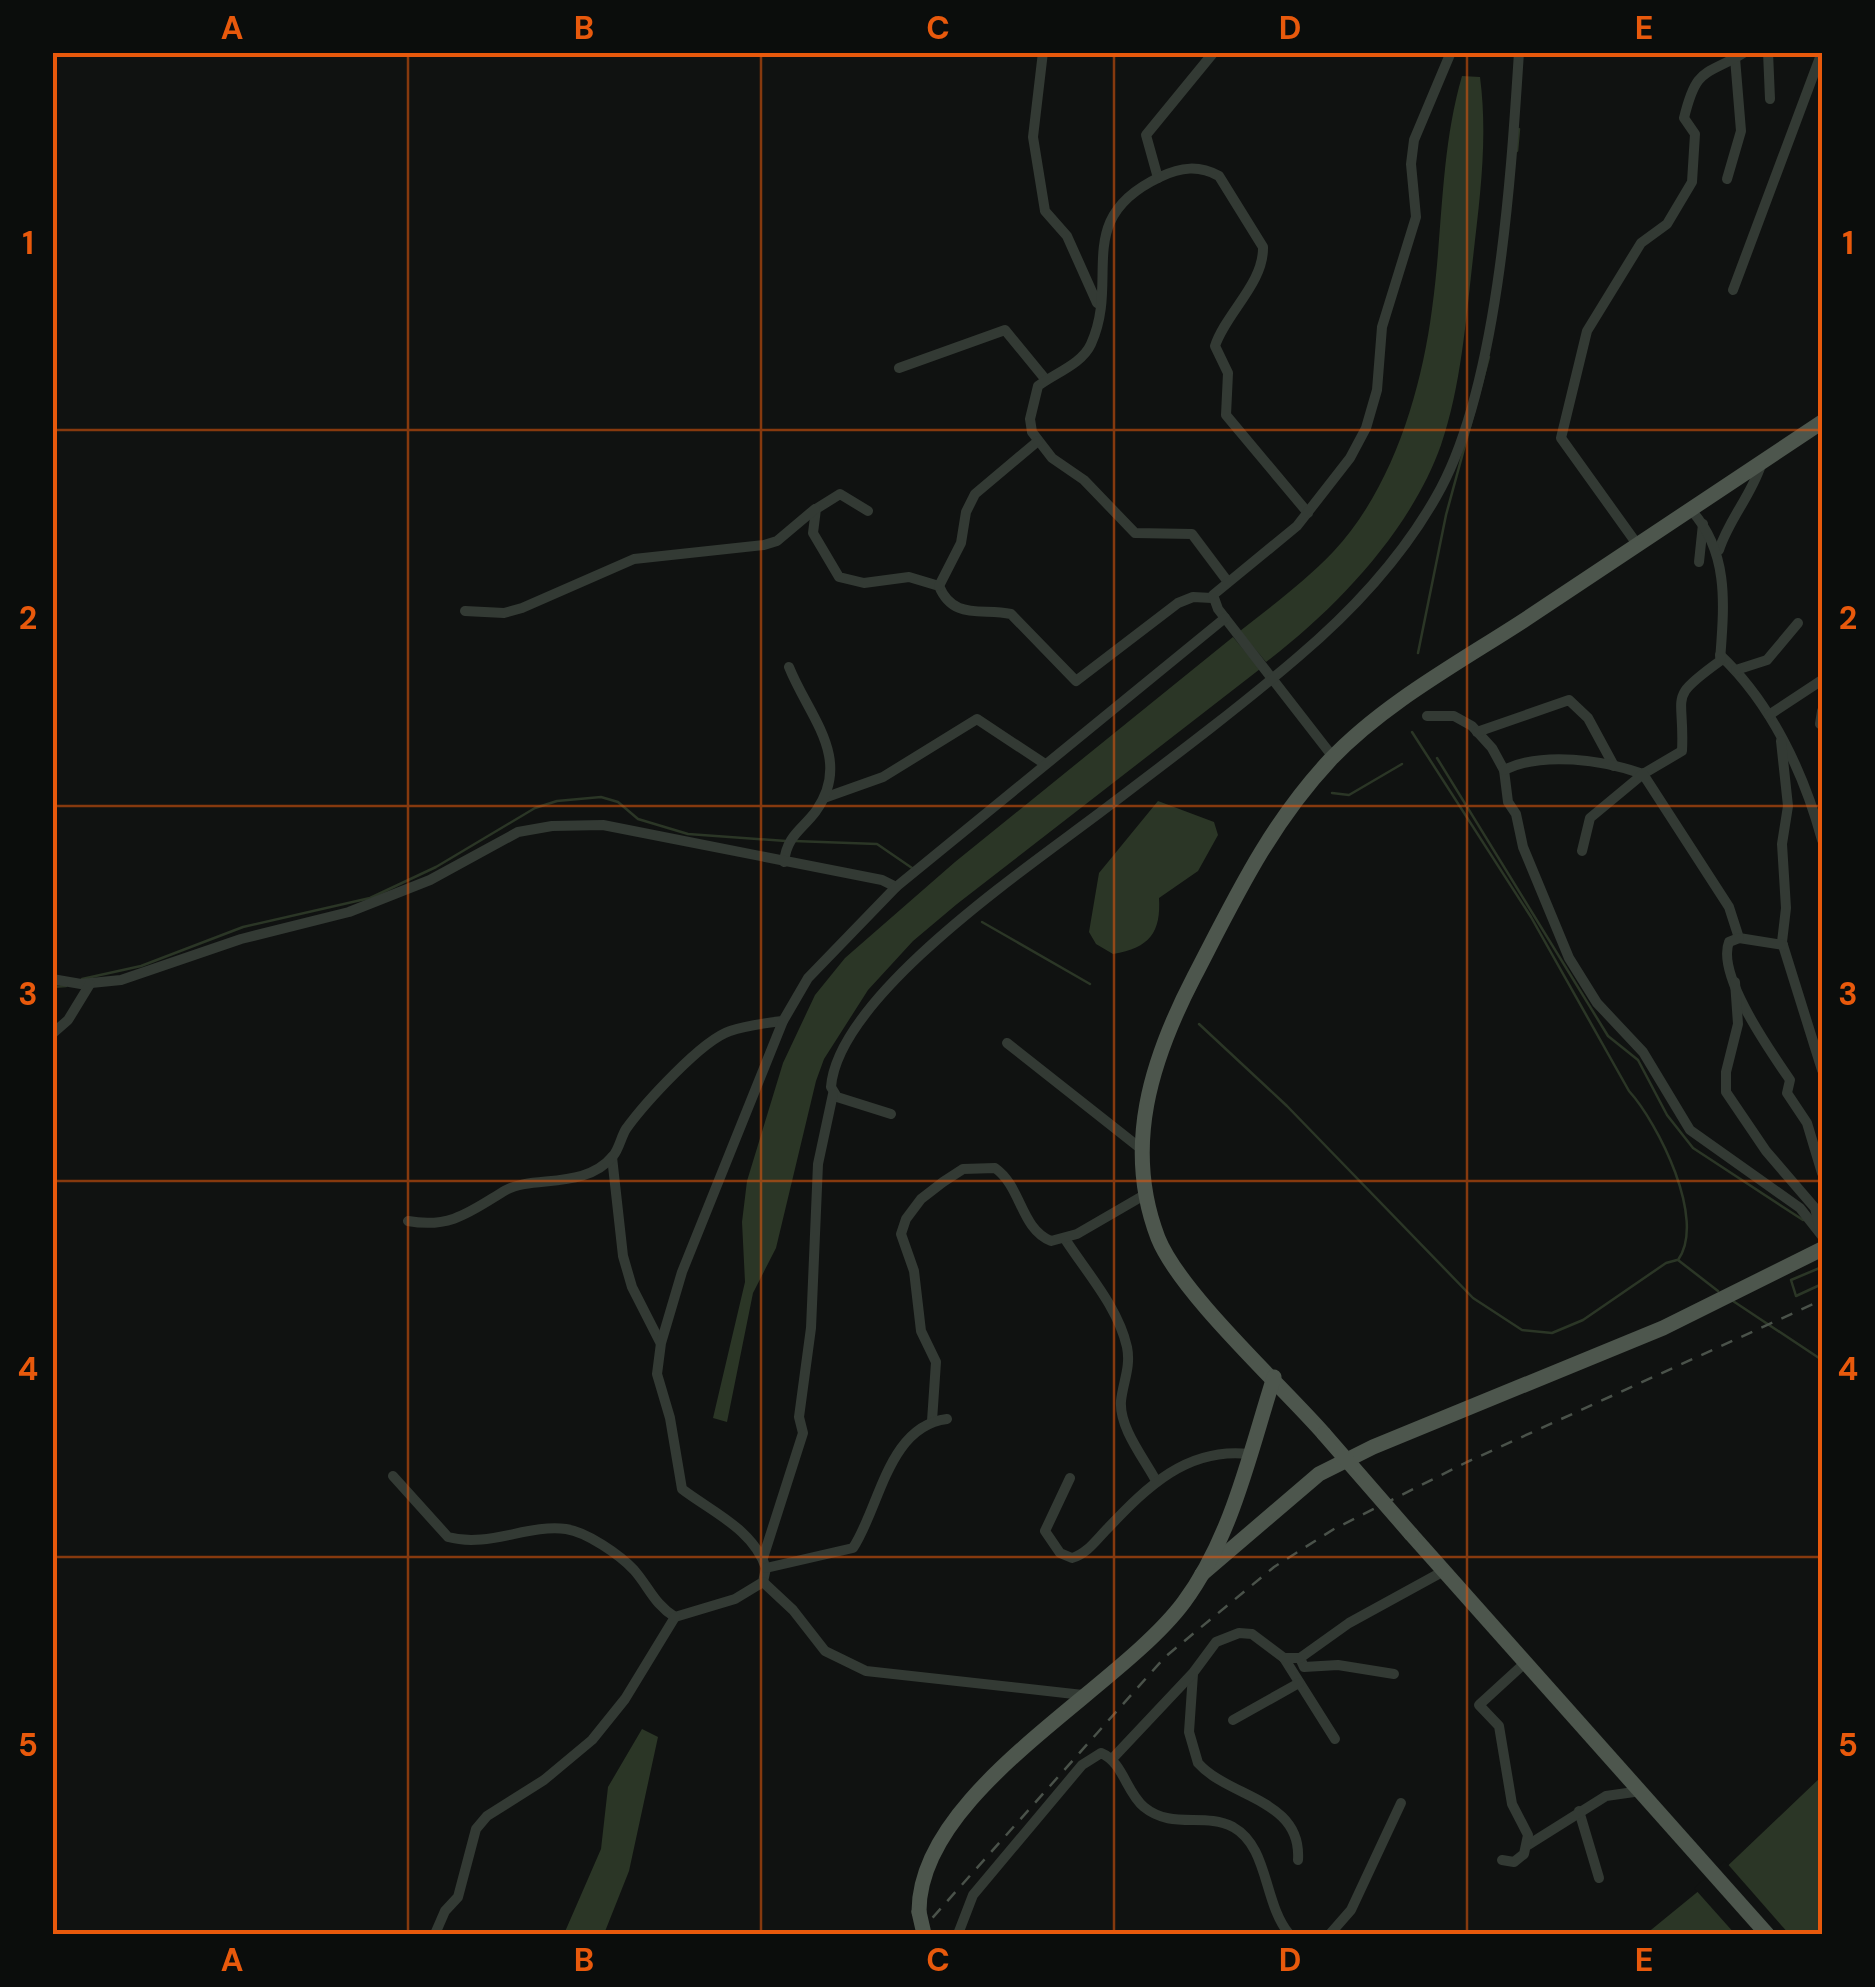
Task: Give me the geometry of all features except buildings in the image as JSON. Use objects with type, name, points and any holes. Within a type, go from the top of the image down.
[{"type":"main road","points":[[1767,1934],[1442,1572],[1274,1376],[1218,1319],[1168,1257],[1146,1194],[1140,1148],[1154,1070],[1188,989],[1259,851],[1333,756],[1402,700],[1822,422]]},
{"type":"main road","points":[[1202,1574],[1319,1474],[1372,1447],[1571,1368],[1822,1249]]},
{"type":"main road","points":[[924,1934],[919,1912],[926,1871],[945,1836],[1018,1752],[1165,1625],[1202,1574],[1224,1527],[1274,1376]]},
{"type":"street","points":[[1042,52],[1034,137],[1044,211],[1067,236],[1100,308]]},
{"type":"street","points":[[1158,178],[1146,135],[1214,52]]},
{"type":"street","points":[[816,509],[813,532],[839,578],[864,583],[909,577],[939,586],[948,603],[960,611],[1007,612],[1018,618],[1063,670],[1080,681],[1178,603],[1193,597],[1212,598],[1308,513],[1350,458],[1371,414],[1382,328],[1416,217],[1411,164],[1414,140],[1451,52]]},
{"type":"street","points":[[1082,1695],[866,1671],[826,1651],[793,1610],[763,1582],[764,1563],[803,1433],[799,1417],[811,1328],[818,1164],[833,1094],[834,1068],[848,1040],[894,981],[957,924],[1270,676],[1376,580],[1436,496],[1456,458],[1488,325],[1512,160],[1520,52]]},
{"type":"street","points":[[1768,52],[1770,99]]},
{"type":"street","points":[[1733,290],[1822,52]]},
{"type":"street","points":[[1637,544],[1600,488],[1566,449],[1562,432],[1587,332],[1641,243],[1667,224],[1692,182],[1694,134],[1684,118],[1692,88],[1704,70],[1740,55],[1742,131],[1727,179]]},
{"type":"street","points":[[1228,582],[1192,534],[1135,533],[1038,441],[1030,419],[1038,386],[1084,357],[1094,336],[1106,226],[1121,205],[1158,178],[1187,168],[1219,176],[1264,248],[1248,294],[1227,318],[1215,346],[1228,373],[1226,415],[1308,513]]},
{"type":"street","points":[[900,368],[1005,330],[1046,380]]},
{"type":"street","points":[[939,586],[961,543],[966,512],[976,494],[1038,441]]},
{"type":"street","points":[[1582,851],[1590,818],[1644,774],[1682,751],[1679,697],[1683,688],[1720,661],[1719,550],[1761,465]]},
{"type":"street","points":[[465,611],[504,612],[522,608],[634,559],[764,545],[777,540],[840,494],[868,511]]},
{"type":"street","points":[[1691,510],[1719,550]]},
{"type":"street","points":[[1699,562],[1703,524]]},
{"type":"street","points":[[1212,598],[1333,756]]},
{"type":"street","points":[[764,1563],[708,1504],[682,1489],[670,1418],[657,1374],[661,1343],[682,1272],[783,1021],[818,964],[896,887],[1225,618]]},
{"type":"street","points":[[1736,670],[1767,660],[1798,622]]},
{"type":"street","points":[[1720,656],[1736,670],[1768,715],[1809,792],[1822,840]]},
{"type":"street","points":[[790,666],[832,760],[824,798]]},
{"type":"street","points":[[1768,715],[1822,680]]},
{"type":"street","points":[[1477,732],[1568,700],[1588,718],[1614,766]]},
{"type":"street","points":[[1820,724],[1822,711]]},
{"type":"street","points":[[1427,716],[1454,716],[1477,732],[1504,770],[1508,802],[1516,814],[1523,847],[1569,958],[1597,1003],[1643,1052],[1677,1110],[1704,1143],[1765,1182],[1822,1229]]},
{"type":"street","points":[[784,862],[793,832],[824,798],[884,777],[977,719],[1046,764]]},
{"type":"street","points":[[1782,741],[1788,806],[1782,844],[1783,945],[1822,1070]]},
{"type":"street","points":[[1504,770],[1534,758],[1614,766],[1644,774],[1729,907],[1739,938]]},
{"type":"street","points":[[52,979],[81,983],[121,980],[240,939],[370,906],[430,880],[497,841],[552,826],[603,825],[882,880],[896,887]]},
{"type":"street","points":[[1783,945],[1739,938],[1729,942],[1725,953],[1734,982],[1759,1033],[1790,1080],[1787,1093],[1806,1123],[1822,1173]]},
{"type":"street","points":[[1734,982],[1738,1024],[1726,1072],[1726,1092],[1766,1150],[1809,1200],[1822,1229]]},
{"type":"street","points":[[52,1034],[68,1020],[81,983]]},
{"type":"street","points":[[661,1343],[632,1288],[623,1256],[612,1158],[630,1124],[712,1040],[730,1030],[783,1021]]},
{"type":"street","points":[[1006,1043],[1140,1148]]},
{"type":"street","points":[[833,1094],[880,1114],[891,1114]]},
{"type":"street","points":[[408,1221],[446,1224],[478,1211],[510,1188],[570,1180],[612,1158]]},
{"type":"street","points":[[932,1421],[938,1374],[921,1331],[914,1270],[902,1245],[906,1219],[922,1198],[963,1169],[996,1168],[1012,1184],[1036,1232],[1051,1241],[1064,1239],[1146,1194]]},
{"type":"street","points":[[1064,1239],[1100,1290],[1124,1335],[1129,1363],[1120,1404],[1123,1420],[1155,1479]]},
{"type":"street","points":[[764,1563],[852,1548],[900,1446],[932,1421],[947,1420]]},
{"type":"street","points":[[1070,1478],[1045,1530],[1060,1553],[1072,1558],[1093,1544],[1155,1479],[1204,1456],[1248,1454]]},
{"type":"street","points":[[393,1476],[448,1537],[488,1540],[567,1529],[587,1538],[637,1573],[645,1590],[675,1617]]},
{"type":"street","points":[[1284,1658],[1300,1658],[1349,1624],[1442,1572]]},
{"type":"street","points":[[435,1934],[445,1911],[458,1896],[476,1829],[487,1816],[544,1780],[592,1740],[625,1699],[675,1617],[735,1599],[763,1582]]},
{"type":"street","points":[[1112,1759],[1193,1673],[1216,1642],[1239,1633],[1263,1638],[1284,1658],[1336,1739]]},
{"type":"street","points":[[1300,1658],[1304,1667],[1338,1665],[1394,1674]]},
{"type":"street","points":[[1525,1664],[1479,1706],[1498,1726],[1504,1741],[1508,1790],[1525,1822],[1528,1845]]},
{"type":"street","points":[[1193,1673],[1189,1732],[1198,1764],[1279,1813],[1296,1834],[1298,1860]]},
{"type":"street","points":[[1233,1720],[1299,1683]]},
{"type":"street","points":[[958,1934],[973,1895],[1073,1775],[1101,1753],[1112,1759],[1136,1798],[1157,1815],[1176,1822],[1223,1824],[1244,1836],[1261,1863],[1276,1917],[1289,1934]]},
{"type":"street","points":[[1502,1860],[1514,1862],[1528,1845],[1606,1796],[1646,1796]]},
{"type":"street","points":[[1330,1934],[1352,1910],[1401,1803]]},
{"type":"street","points":[[1579,1811],[1599,1878]]},
{"type":"shaded area","points":[[1462,76],[1480,77],[1482,168],[1462,353],[1441,445],[1411,507],[1368,566],[1319,618],[1266,662],[1240,631],[1311,573],[1354,527],[1387,470],[1411,406],[1432,309],[1446,163]]},
{"type":"shaded area","points":[[1233,637],[1260,669],[957,904],[913,941],[868,990],[824,1059],[816,1081],[776,1248],[753,1293],[727,1422],[713,1418],[745,1282],[742,1222],[747,1181],[783,1063],[815,995],[845,958],[955,862]]},
{"type":"shaded area","points":[[1158,801],[1214,822],[1218,835],[1198,871],[1159,898],[1158,920],[1151,936],[1136,948],[1113,954],[1096,944],[1089,932],[1099,873]]},
{"type":"shaded area","points":[[642,1729],[658,1737],[629,1871],[604,1934],[564,1934],[601,1849],[608,1787]]},
{"type":"shaded area","points":[[1822,1776],[1822,1934],[1646,1934],[1717,1876]]},
{"type":"pier","points":[[1725,1861],[1789,1934],[1735,1934],[1694,1888]]},
{"type":"waterway","points":[[1517,151],[1519,129]]},
{"type":"waterway","points":[[1418,653],[1446,515],[1489,357]]},
{"type":"waterway","points":[[1412,732],[1531,917],[1629,1091],[1653,1125],[1683,1197],[1687,1221],[1678,1260],[1718,1291]]},
{"type":"waterway","points":[[1437,758],[1608,1036],[1638,1060],[1667,1115],[1693,1148],[1803,1220]]},
{"type":"waterway","points":[[1332,793],[1349,795],[1402,764]]},
{"type":"waterway","points":[[82,979],[141,966],[243,927],[370,898],[436,867],[535,808],[557,801],[601,797],[618,802],[638,819],[688,834],[786,841]]},
{"type":"waterway","points":[[794,841],[877,844],[912,868]]},
{"type":"waterway","points":[[982,922],[1090,984]]},
{"type":"waterway","points":[[52,987],[66,986]]},
{"type":"waterway","points":[[1199,1024],[1287,1106],[1473,1298],[1522,1330],[1552,1333],[1583,1320],[1666,1263],[1677,1260]]},
{"type":"waterway","points":[[1822,1267],[1791,1280],[1796,1296],[1822,1284]]},
{"type":"waterway","points":[[1733,1301],[1822,1360]]},
{"type":"railway","points":[[918,1934],[1165,1657],[1274,1567],[1334,1529],[1467,1462],[1822,1300]]}]
